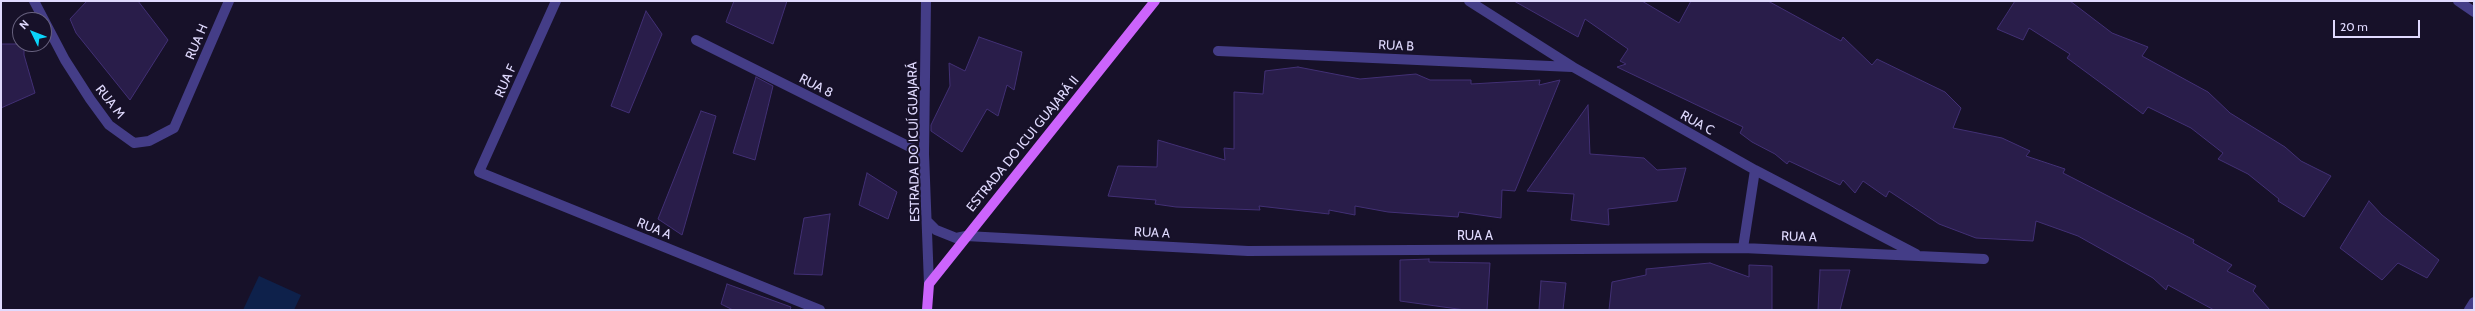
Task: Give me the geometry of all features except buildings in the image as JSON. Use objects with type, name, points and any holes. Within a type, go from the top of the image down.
[{"type":"main road","name":"ESTRADA DO ICUI GUAJARÁ II","points":[[929,284],[1155,1]]},
{"type":"main road","points":[[926,310],[929,284]]},
{"type":"street","name":"RUA M","points":[[34,1],[65,60],[90,99],[109,125],[134,143],[149,141],[174,128],[190,94]]},
{"type":"street","name":"RUA H","points":[[190,94],[228,1]]},
{"type":"street","name":"RUA F","points":[[479,172],[556,1]]},
{"type":"street","name":"ESTRADA DO ICUÍ GUAJARÁ","points":[[926,1],[924,154],[929,284]]},
{"type":"street","name":"RUA C","points":[[1469,1],[1573,68],[1755,170],[1919,255]]},
{"type":"street","points":[[2458,1],[2474,12]]},
{"type":"street","name":"RUA 8","points":[[696,40],[924,154]]},
{"type":"street","name":"RUA B","points":[[1218,51],[1573,68]]},
{"type":"street","points":[[1743,248],[1755,170]]},
{"type":"street","name":"RUA A","points":[[479,172],[820,310]]},
{"type":"street","name":"RUA A","points":[[927,221],[936,230],[950,237],[966,236],[1248,251],[1743,248],[1984,259]]},
{"type":"street","points":[[2470,310],[2474,302]]},
{"type":"water","points":[[259,276],[301,295],[294,310],[243,310]]}]
